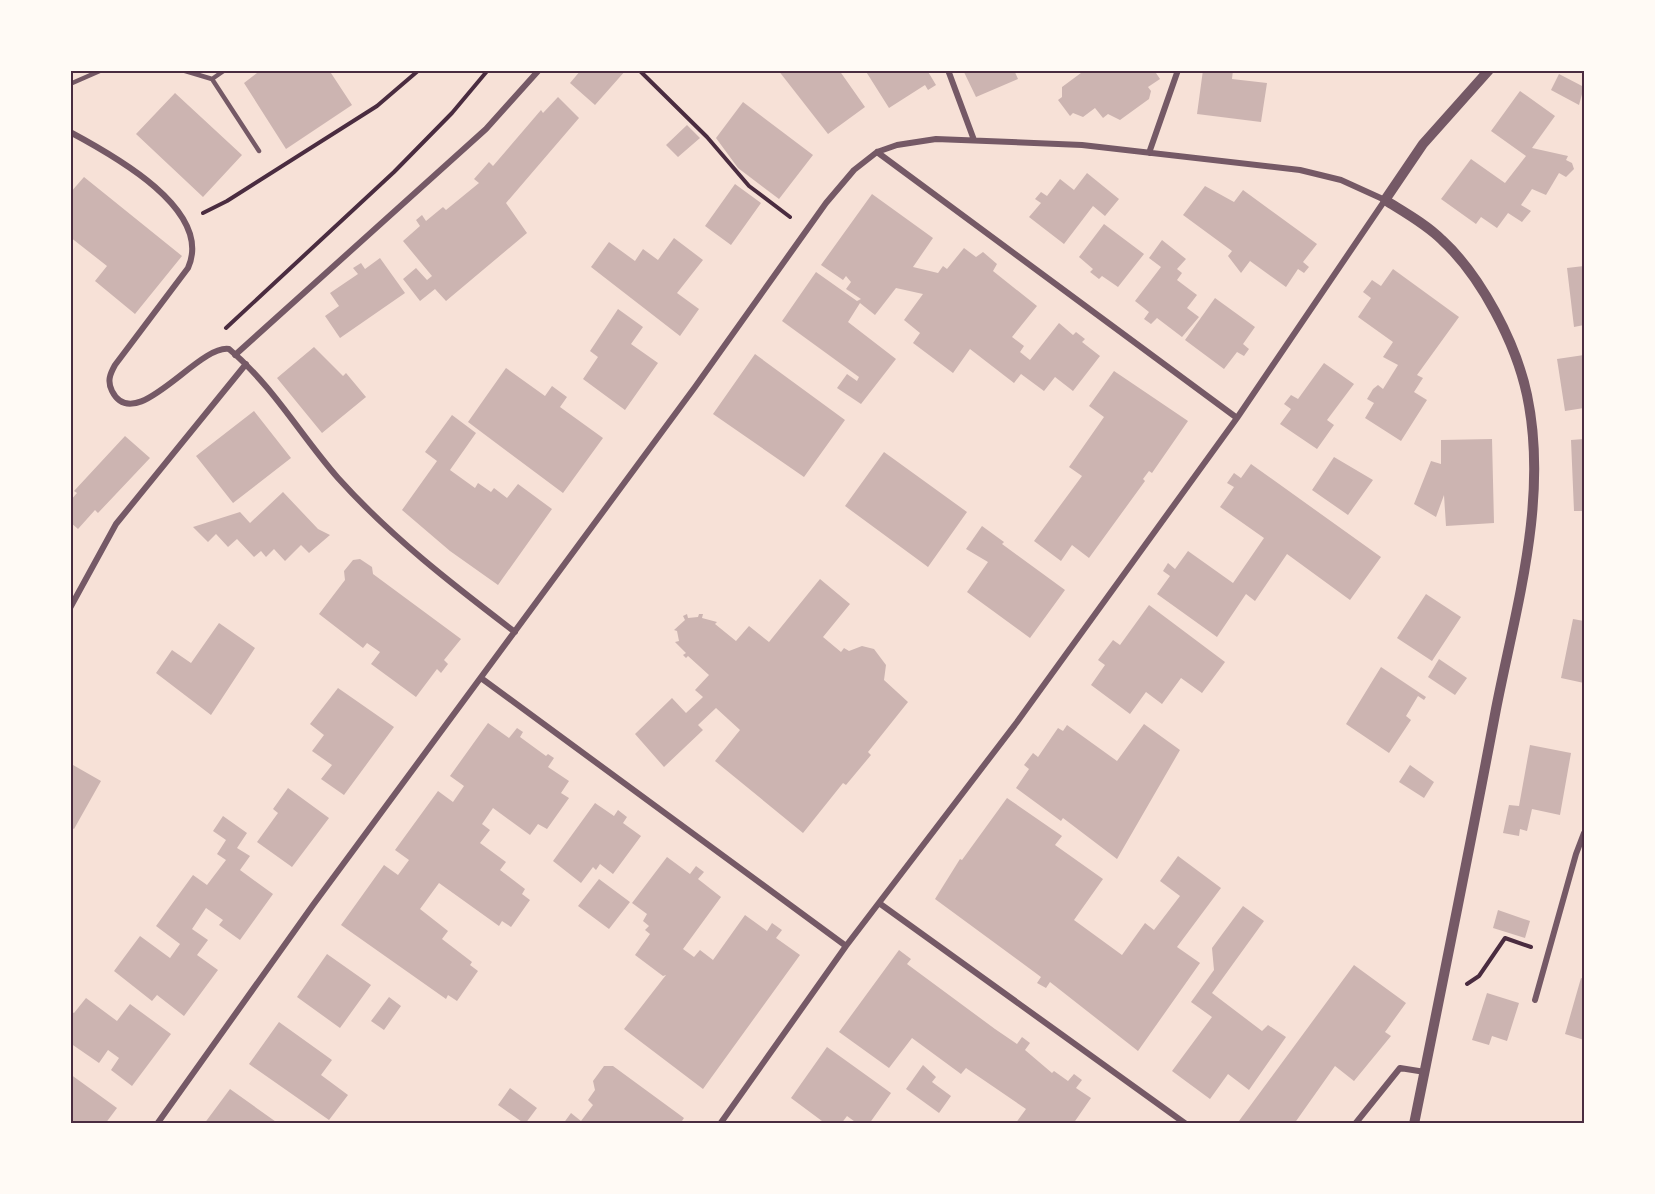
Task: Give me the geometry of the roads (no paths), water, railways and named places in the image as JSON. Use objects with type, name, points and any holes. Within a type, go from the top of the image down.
[{"type":"street","points":[[236,355],[486,129],[539,70]]},
{"type":"street","points":[[948,70],[974,140]]},
{"type":"street","points":[[1149,153],[1178,70]]},
{"type":"street","points":[[720,1124],[846,946],[1017,723],[1238,418],[1423,144],[1489,70]]},
{"type":"street","points":[[70,132],[102,150],[154,186],[186,221],[194,242],[194,255],[188,268],[109,376],[109,385],[113,394],[123,403],[132,405],[146,401],[214,352],[223,348],[236,355],[246,364],[363,506],[433,569],[514,632]]},
{"type":"street","points":[[157,1124],[313,905],[695,387],[843,180],[877,152],[917,141],[974,140],[1083,145],[1300,170],[1341,180],[1385,200],[1440,237],[1458,255],[1475,279],[1507,338],[1519,366],[1533,435],[1534,471],[1527,546],[1444,984],[1414,1124]]},
{"type":"street","points":[[877,152],[1238,418]]},
{"type":"street","points":[[70,608],[116,524],[246,364]]},
{"type":"street","points":[[481,678],[846,946]]},
{"type":"street","points":[[1535,1000],[1584,833]]},
{"type":"street","points":[[879,903],[1186,1124]]},
{"type":"street","points":[[1355,1124],[1400,1068],[1425,1072]]},
{"type":"lane","points":[[70,84],[102,70]]},
{"type":"lane","points":[[182,70],[212,79],[258,151]]},
{"type":"lane","points":[[212,79],[225,70]]}]
